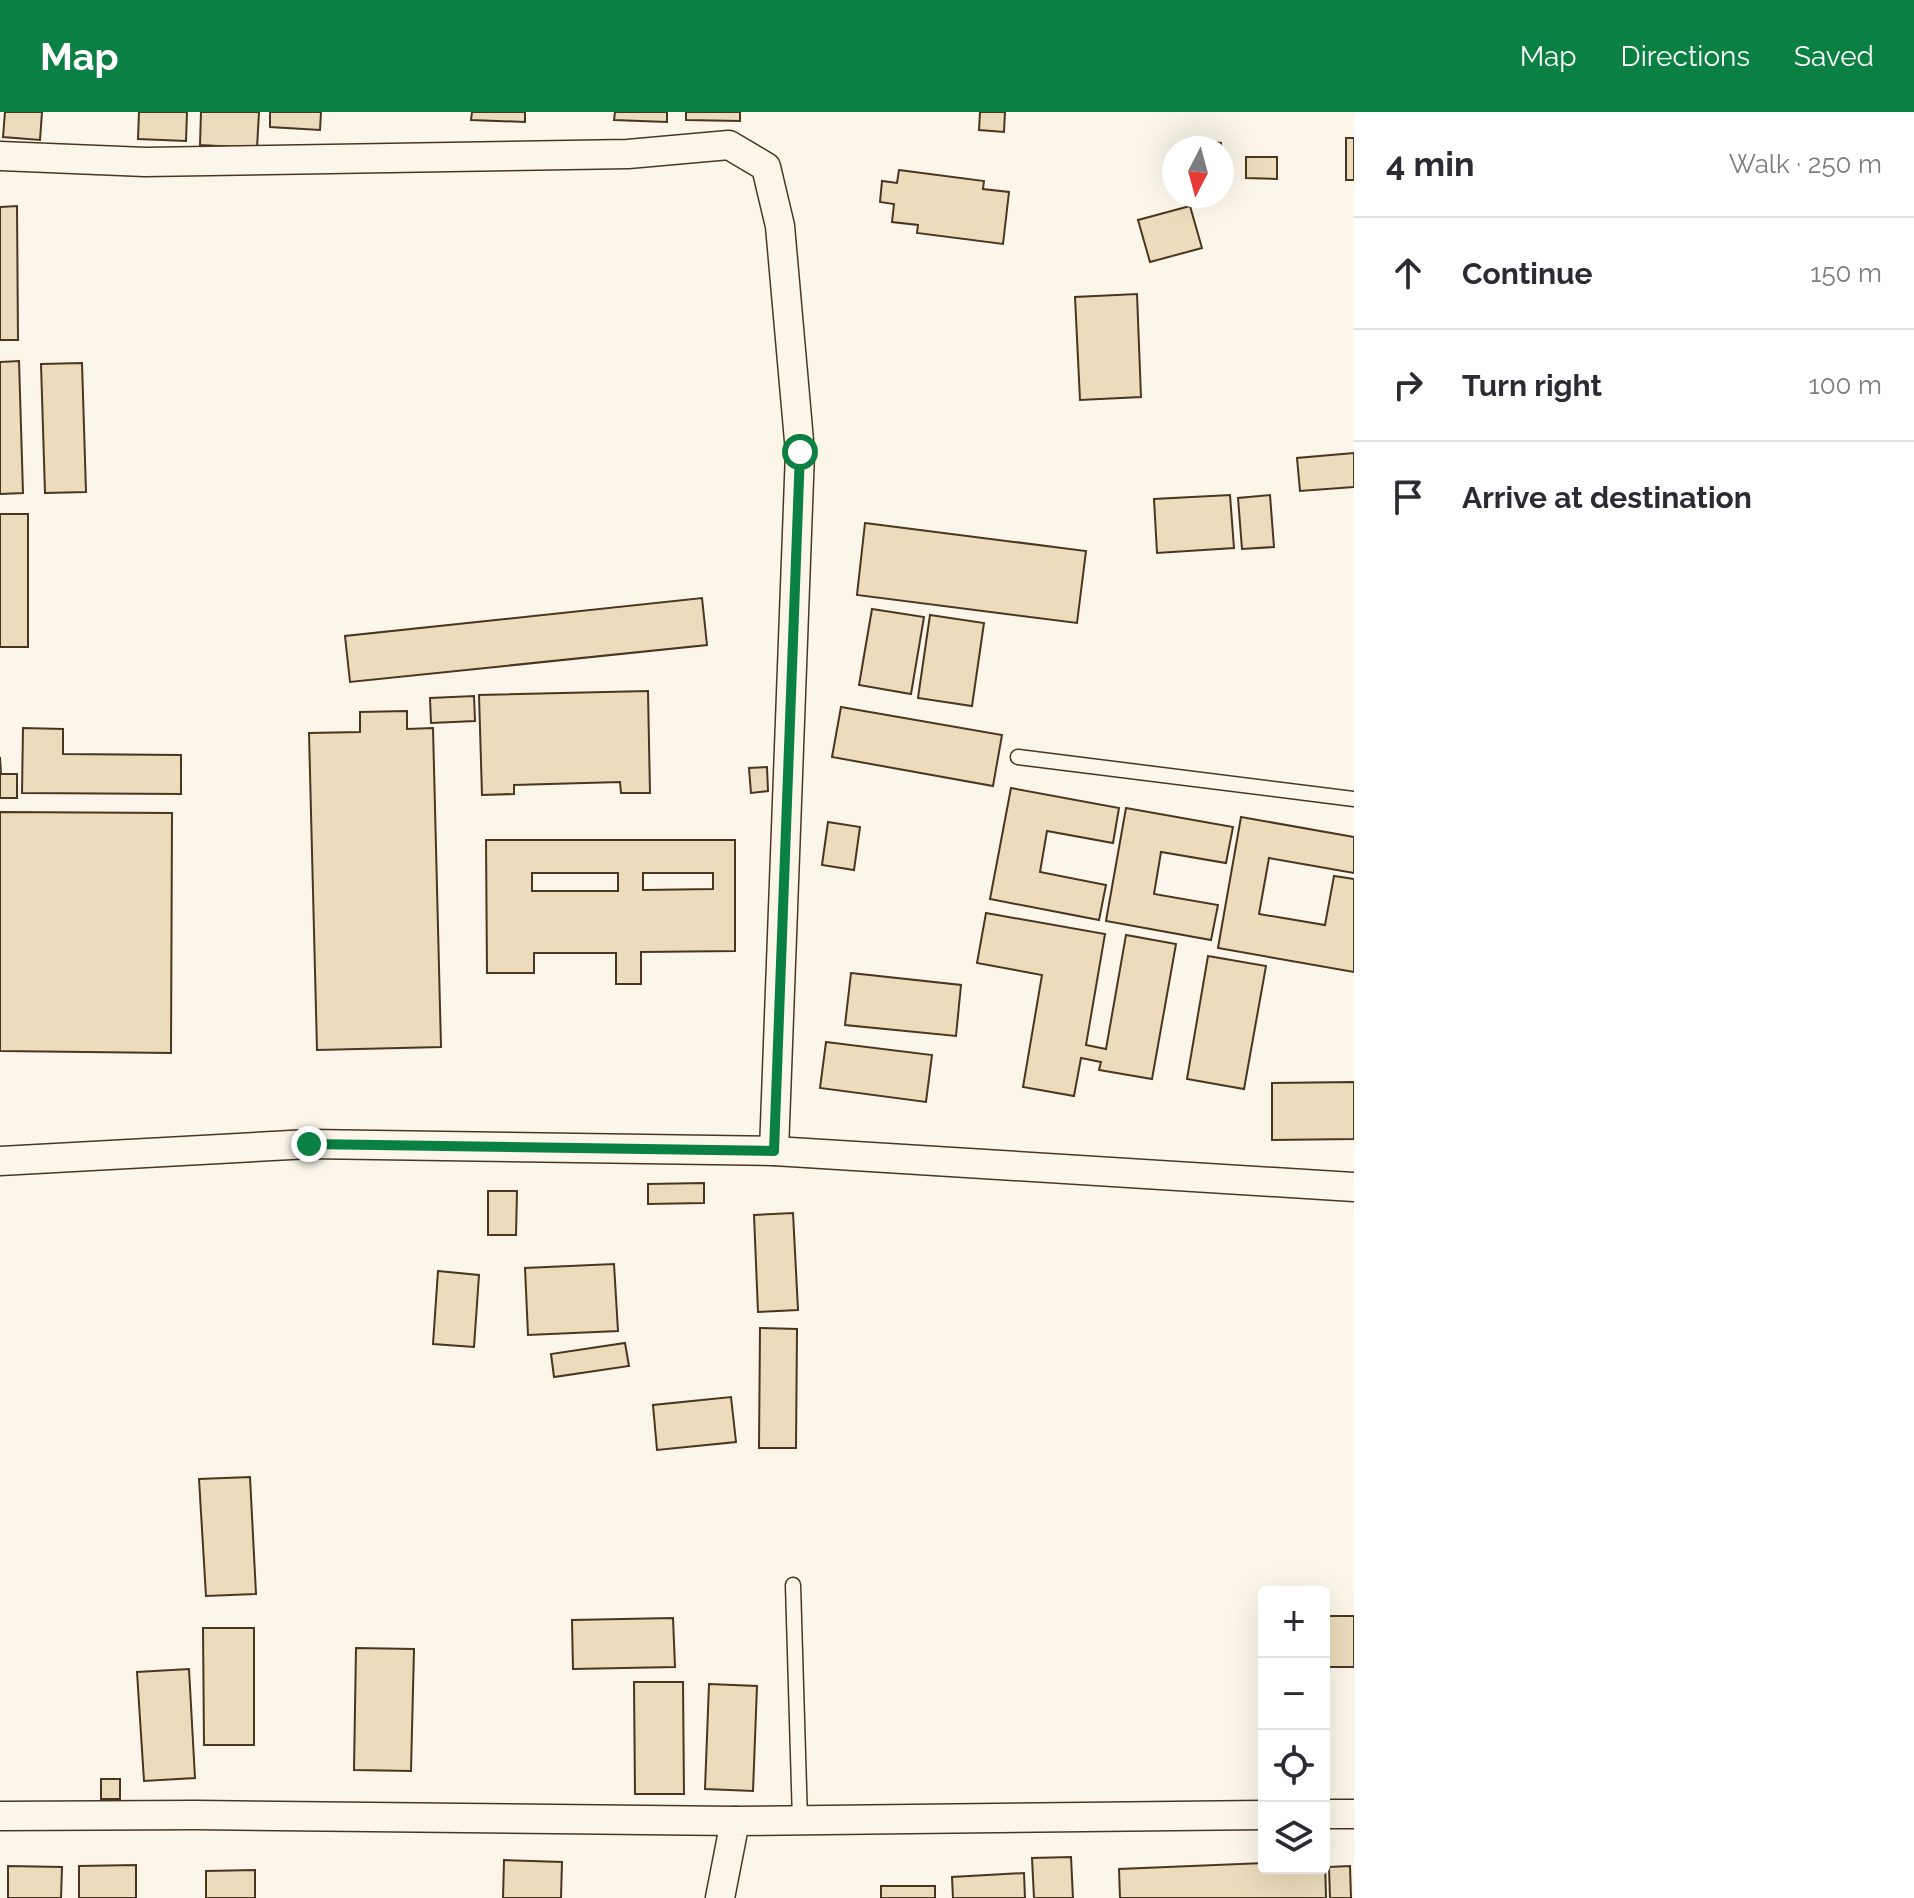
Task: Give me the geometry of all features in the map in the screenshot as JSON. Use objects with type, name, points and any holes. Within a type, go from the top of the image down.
[{"type":"street","points":[[0,156],[160,162],[628,154],[729,145],[766,167],[780,226],[800,452],[774,1151]]},
{"type":"street","points":[[0,1161],[309,1144],[774,1151],[1354,1187]]},
{"type":"street","points":[[1330,1814],[1354,1814]]},
{"type":"street","points":[[0,1816],[800,1821],[1258,1815]]},
{"type":"street","points":[[720,1898],[735,1821]]},
{"type":"lane","points":[[1018,757],[1354,799]]},
{"type":"lane","points":[[793,1585],[800,1821]]},
{"type":"building","points":[[5,112],[42,112],[40,140],[3,137]]},
{"type":"building","points":[[139,112],[187,112],[186,141],[138,139]]},
{"type":"building","points":[[201,112],[259,112],[257,148],[200,145]]},
{"type":"building","points":[[270,112],[321,112],[320,130],[270,127]]},
{"type":"building","points":[[472,112],[525,112],[525,122],[471,120]]},
{"type":"building","points":[[615,112],[667,112],[667,122],[614,120]]},
{"type":"building","points":[[686,112],[740,112],[740,121],[686,120]]},
{"type":"building","points":[[980,112],[1005,112],[1004,132],[979,130]]},
{"type":"building","points":[[1346,138],[1354,138],[1354,180],[1346,180]]},
{"type":"building","points":[[1246,157],[1277,157],[1277,179],[1246,178]]},
{"type":"building","points":[[899,170],[984,181],[983,189],[1009,192],[1003,244],[917,233],[918,225],[892,222],[894,204],[880,202],[882,181],[897,183]]},
{"type":"building","points":[[17,206],[18,340],[0,340],[0,207]]},
{"type":"building","points":[[1191,208],[1202,248],[1150,262],[1138,220]]},
{"type":"building","points":[[1137,294],[1141,397],[1080,400],[1075,297]]},
{"type":"building","points":[[19,361],[23,493],[0,494],[0,362]]},
{"type":"building","points":[[82,363],[86,492],[45,493],[41,364]]},
{"type":"building","points":[[1354,453],[1354,487],[1300,491],[1297,458]]},
{"type":"building","points":[[1230,495],[1234,548],[1157,553],[1154,499]]},
{"type":"building","points":[[1270,495],[1274,547],[1242,549],[1238,498]]},
{"type":"building","points":[[0,514],[28,514],[28,647],[0,647]]},
{"type":"building","points":[[865,523],[1086,551],[1077,623],[857,595]]},
{"type":"building","points":[[702,598],[707,645],[350,682],[345,636]]},
{"type":"building","points":[[872,609],[924,617],[911,694],[859,685]]},
{"type":"building","points":[[930,615],[984,623],[972,706],[918,698]]},
{"type":"building","points":[[648,691],[650,793],[621,793],[620,782],[514,785],[514,794],[482,795],[479,695]]},
{"type":"building","points":[[474,696],[475,721],[431,723],[430,698]]},
{"type":"building","points":[[841,707],[1002,735],[993,786],[832,757]]},
{"type":"building","points":[[407,711],[407,729],[433,728],[441,1047],[317,1050],[309,733],[360,732],[360,712]]},
{"type":"building","points":[[23,728],[63,729],[63,754],[181,755],[181,794],[22,793]]},
{"type":"building","points":[[0,757],[1,774],[17,774],[17,798],[0,798]]},
{"type":"building","points":[[767,767],[768,791],[751,793],[749,768]]},
{"type":"building","points":[[1011,788],[1119,808],[1113,843],[1047,831],[1040,872],[1106,885],[1099,920],[990,899]]},
{"type":"building","points":[[1126,808],[1233,827],[1226,863],[1161,852],[1154,894],[1218,905],[1211,940],[1106,921]]},
{"type":"building","points":[[0,812],[172,813],[171,1053],[0,1051]]},
{"type":"building","points":[[1241,817],[1354,837],[1354,873],[1269,858],[1259,914],[1325,925],[1334,876],[1354,879],[1354,972],[1218,948]]},
{"type":"building","points":[[828,822],[860,827],[854,870],[822,865]]},
{"type":"building","points":[[486,840],[735,840],[735,951],[641,952],[641,984],[616,984],[616,953],[534,953],[534,973],[487,973]],"holes":[[[532,873],[618,873],[618,891],[532,891]],[[643,873],[713,873],[713,889],[643,890]]]},
{"type":"building","points":[[986,913],[1105,934],[1086,1045],[1106,1049],[1126,935],[1176,944],[1152,1079],[1099,1070],[1101,1062],[1081,1058],[1074,1096],[1023,1087],[1042,975],[977,963]]},
{"type":"building","points":[[1208,956],[1266,966],[1244,1089],[1187,1079]]},
{"type":"building","points":[[851,973],[961,985],[956,1036],[845,1025]]},
{"type":"building","points":[[826,1042],[932,1055],[926,1102],[820,1088]]},
{"type":"building","points":[[1354,1082],[1354,1139],[1272,1140],[1272,1083]]},
{"type":"building","points":[[704,1183],[704,1203],[648,1204],[648,1184]]},
{"type":"building","points":[[488,1191],[517,1191],[516,1235],[488,1235]]},
{"type":"building","points":[[793,1213],[798,1310],[758,1312],[754,1215]]},
{"type":"building","points":[[614,1264],[618,1331],[528,1335],[525,1268]]},
{"type":"building","points":[[438,1271],[479,1275],[474,1347],[433,1344]]},
{"type":"building","points":[[760,1328],[797,1329],[796,1448],[759,1448]]},
{"type":"building","points":[[625,1343],[629,1366],[554,1377],[551,1354]]},
{"type":"building","points":[[731,1397],[736,1442],[657,1450],[653,1405]]},
{"type":"building","points":[[250,1477],[256,1594],[206,1596],[199,1479]]},
{"type":"building","points":[[1330,1616],[1354,1616],[1354,1667],[1330,1667]]},
{"type":"building","points":[[673,1618],[675,1667],[573,1669],[572,1620]]},
{"type":"building","points":[[203,1628],[254,1628],[254,1745],[204,1745]]},
{"type":"building","points":[[356,1648],[414,1649],[411,1771],[354,1770]]},
{"type":"building","points":[[189,1669],[195,1778],[144,1781],[137,1672]]},
{"type":"building","points":[[634,1682],[683,1682],[684,1794],[635,1794]]},
{"type":"building","points":[[709,1684],[757,1686],[753,1791],[705,1789]]},
{"type":"building","points":[[101,1779],[120,1779],[120,1799],[101,1799]]},
{"type":"building","points":[[1071,1857],[1073,1898],[1034,1898],[1032,1858]]},
{"type":"building","points":[[504,1860],[562,1862],[561,1898],[503,1898]]},
{"type":"building","points":[[1258,1863],[1258,1874],[1325,1874],[1326,1898],[1120,1898],[1119,1869]]},
{"type":"building","points":[[136,1865],[136,1898],[79,1898],[79,1866]]},
{"type":"building","points":[[8,1866],[62,1867],[61,1898],[8,1898]]},
{"type":"building","points":[[1350,1866],[1351,1898],[1330,1898],[1330,1867]]},
{"type":"building","points":[[255,1870],[255,1898],[206,1898],[206,1871]]},
{"type":"building","points":[[1024,1873],[1025,1898],[953,1898],[952,1877]]},
{"type":"building","points":[[881,1886],[935,1886],[935,1898],[881,1898]]},
{"type":"route","points":[[309,1144],[774,1151],[800,452]]}]
